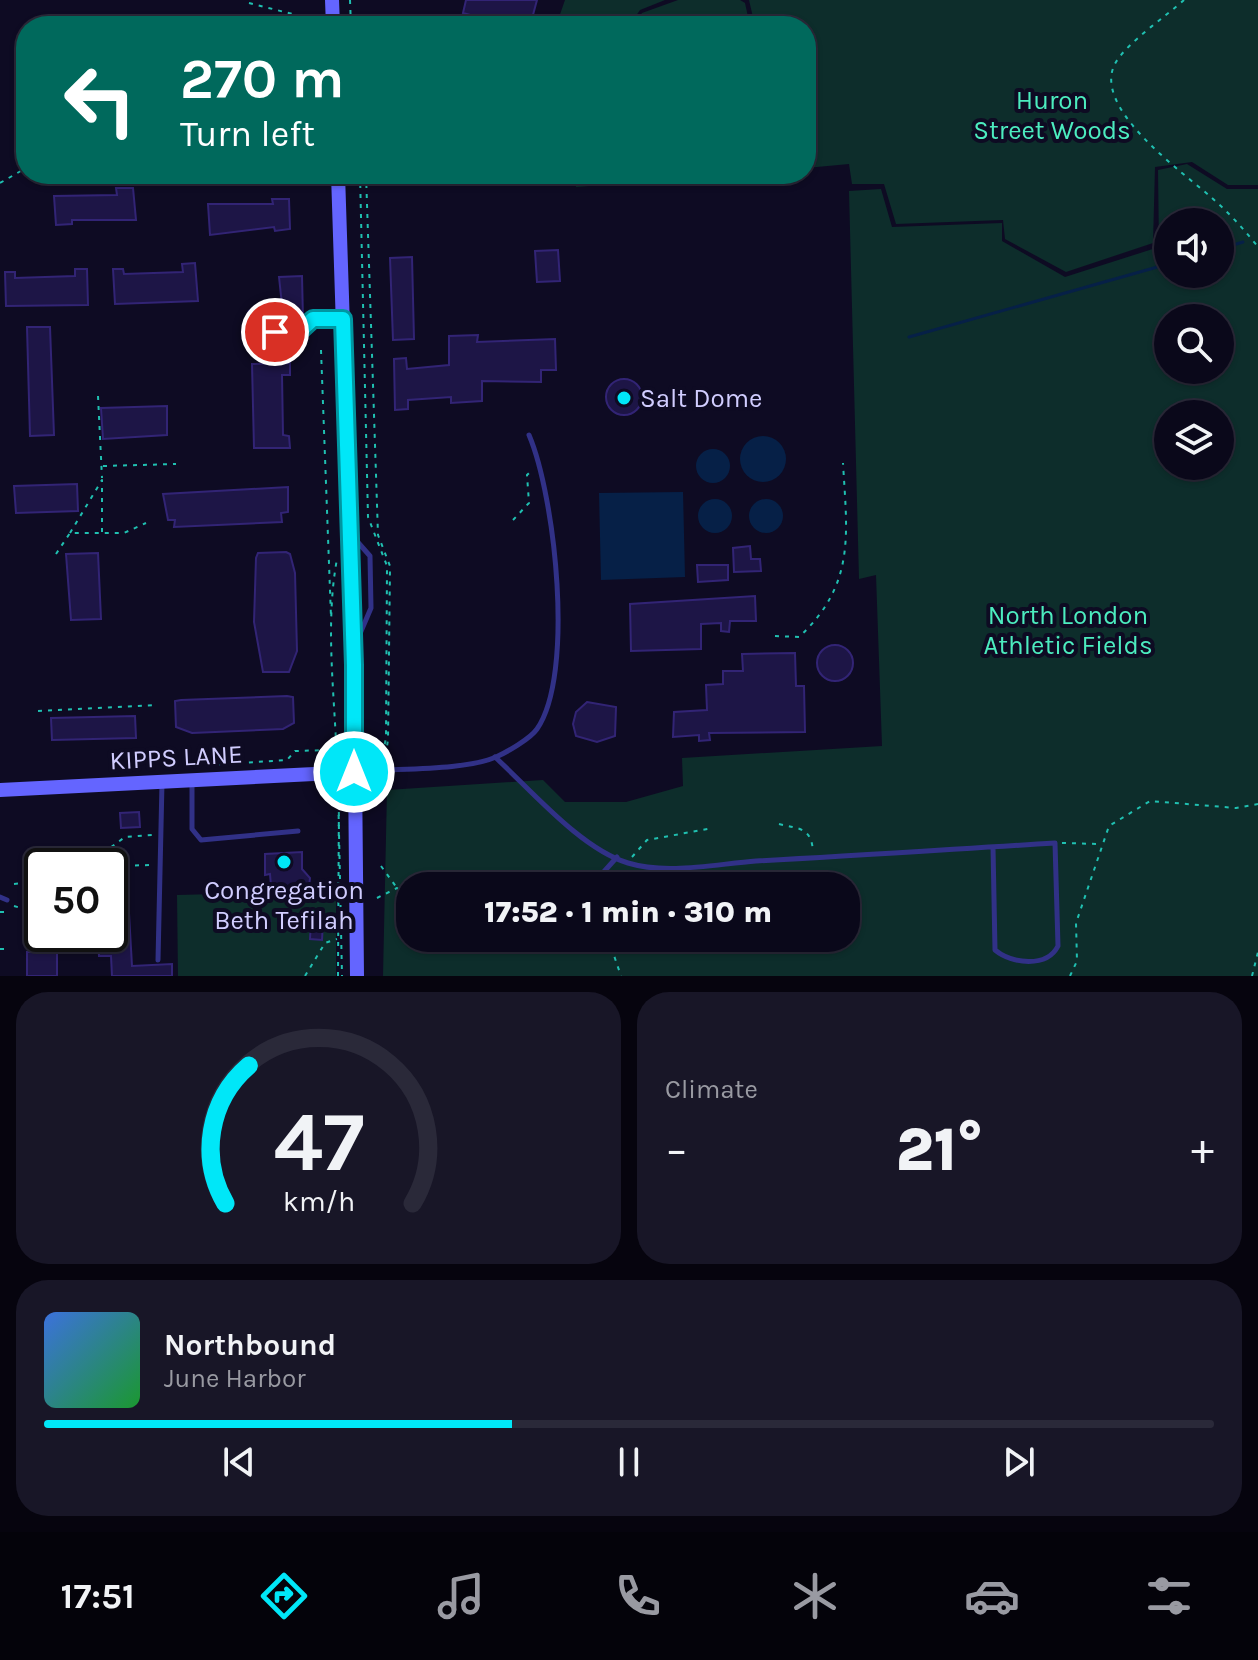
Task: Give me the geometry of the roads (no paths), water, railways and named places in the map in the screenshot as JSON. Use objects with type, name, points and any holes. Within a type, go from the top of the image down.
[{"type":"main road","points":[[338,184],[354,648],[357,976]]},
{"type":"main road","name":"KIPPS LANE","points":[[0,790],[192,780],[337,780],[354,772]]},
{"type":"lane","points":[[250,312],[250,333],[300,331],[313,319],[343,319]]},
{"type":"lane","points":[[354,772],[495,757],[536,731],[549,703],[557,654],[552,516],[540,463],[529,435]]},
{"type":"lane","points":[[495,757],[586,840],[627,863],[658,867],[1055,843],[1058,946],[1054,955],[1044,960],[1004,958],[995,950],[993,847]]},
{"type":"lane","points":[[192,780],[192,829],[201,840],[298,831]]},
{"type":"lane","points":[[158,960],[163,782]]},
{"type":"lane","points":[[604,872],[617,857]]},
{"type":"lane","points":[[0,897],[7,902]]},
{"type":"water","points":[[763,436],[780,442],[786,459],[780,476],[763,482],[746,476],[740,459],[746,442]]},
{"type":"water","points":[[713,449],[725,454],[730,466],[725,478],[713,483],[701,478],[696,466],[701,454]]},
{"type":"water","points":[[683,492],[685,577],[601,580],[599,493]]},
{"type":"water","points":[[715,499],[727,504],[732,516],[727,528],[715,533],[703,528],[698,516],[703,504]]},
{"type":"water","points":[[766,499],[778,504],[783,516],[778,528],[766,533],[754,528],[749,516],[754,504]]},
{"type":"waterway","points":[[1234,245],[1243,242]]},
{"type":"waterway","points":[[909,337],[1154,268]]},
{"type":"place","name":"Salt Dome","points":[[624,398]]},
{"type":"place","name":"Congregation Beth Tefilah","points":[[284,862]]},
{"type":"park label","name":"Huron Street Woods","points":[[1052,115]]},
{"type":"park label","name":"North London Athletic Fields","points":[[1068,630]]}]
